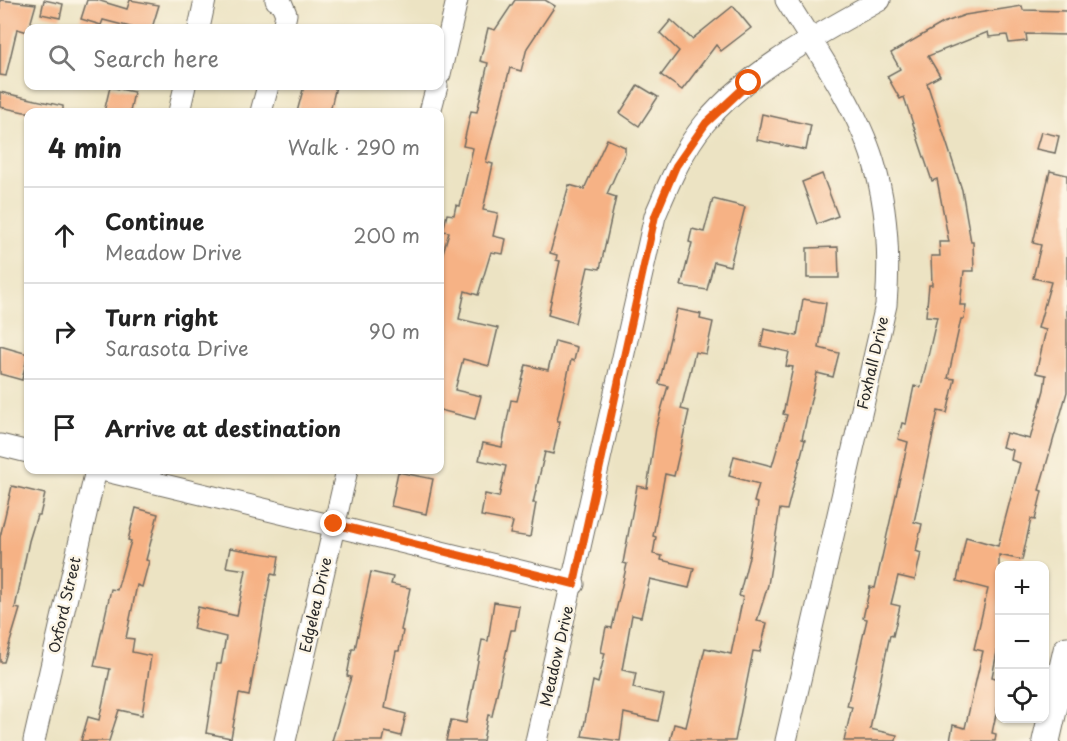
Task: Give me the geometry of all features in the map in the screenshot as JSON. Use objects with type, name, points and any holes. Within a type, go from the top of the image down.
[{"type":"main road","points":[[1046,741],[1064,677],[1067,650]]},
{"type":"street","points":[[200,24],[205,0]]},
{"type":"street","points":[[276,0],[281,2],[286,14],[284,24]]},
{"type":"street","points":[[444,57],[457,0]]},
{"type":"street","name":"Foxhall Drive","points":[[786,0],[843,95],[873,160],[889,264],[886,305],[786,741]]},
{"type":"street","name":"Meadow Drive","points":[[536,741],[574,584],[655,216],[672,176],[706,123],[749,83],[810,40],[880,0]]},
{"type":"street","points":[[180,108],[184,90]]},
{"type":"street","points":[[262,108],[267,90]]},
{"type":"street","points":[[431,108],[436,90]]},
{"type":"street","points":[[0,445],[24,451]]},
{"type":"street","name":"Oxford Street","points":[[34,741],[95,474]]},
{"type":"street","points":[[119,474],[334,524],[574,584]]},
{"type":"street","name":"Edgelea Drive","points":[[285,741],[346,474]]},
{"type":"building","points":[[0,0],[36,4],[30,24],[24,24],[24,31],[17,29],[6,76],[0,75]]},
{"type":"building","points":[[44,0],[63,4],[60,18],[41,14]]},
{"type":"building","points":[[87,0],[97,0],[127,9],[130,0],[159,5],[153,24],[118,24],[103,20],[101,24],[98,24],[81,19]]},
{"type":"building","points":[[515,0],[545,0],[555,6],[527,48],[521,71],[510,68],[486,162],[493,164],[483,210],[498,213],[493,236],[506,239],[503,254],[491,252],[478,295],[465,291],[459,319],[498,328],[489,366],[463,359],[455,390],[481,396],[475,419],[444,411],[444,249],[449,232],[444,231],[444,227],[447,214],[454,215],[456,205],[460,206],[473,148],[463,146],[471,111],[477,112],[488,63],[480,61],[488,28],[495,30]]},
{"type":"building","points":[[733,6],[751,28],[721,51],[716,45],[682,90],[661,75],[679,51],[660,33],[671,20],[692,39]]},
{"type":"building","points":[[1022,6],[1023,10],[1067,11],[1067,35],[1026,34],[1027,41],[1009,43],[1007,35],[989,37],[988,32],[928,56],[940,76],[927,83],[962,190],[971,242],[973,242],[974,271],[964,271],[960,305],[966,305],[964,319],[961,319],[948,378],[955,379],[947,413],[938,411],[914,522],[922,524],[916,551],[921,553],[915,580],[898,576],[891,604],[900,606],[893,636],[890,635],[870,729],[897,735],[896,741],[844,741],[852,707],[847,706],[867,619],[863,618],[870,587],[875,588],[908,442],[898,439],[902,423],[906,424],[914,386],[921,387],[937,317],[926,316],[929,285],[932,285],[931,256],[940,256],[939,242],[949,242],[937,179],[932,181],[904,97],[900,99],[887,76],[900,69],[891,53],[943,23],[965,15]]},
{"type":"building","points":[[638,85],[658,97],[639,126],[620,113]]},
{"type":"building","points":[[109,90],[134,92],[131,108],[105,108]]},
{"type":"building","points":[[303,90],[335,90],[331,108],[298,108]]},
{"type":"building","points":[[0,92],[63,106],[63,108],[24,108],[24,112],[0,107]]},
{"type":"building","points":[[762,114],[811,125],[806,150],[757,140]]},
{"type":"building","points":[[1041,132],[1059,136],[1055,153],[1036,149]]},
{"type":"building","points":[[607,139],[625,147],[625,153],[607,194],[616,197],[600,269],[588,267],[575,323],[548,315],[560,261],[556,260],[557,255],[550,253],[569,185],[584,189]]},
{"type":"building","points":[[1050,171],[1067,175],[1067,392],[1039,490],[1042,491],[1035,520],[1031,519],[1022,560],[999,555],[999,561],[995,561],[995,662],[992,677],[995,678],[995,719],[992,733],[996,734],[995,741],[950,741],[953,725],[965,728],[983,651],[974,649],[988,589],[957,581],[966,537],[998,546],[1020,463],[1011,460],[1013,450],[1002,447],[1006,433],[1030,439],[1044,390],[1046,375],[1036,373],[1046,330],[1038,328],[1051,282],[1033,278],[1041,245],[1033,243]]},
{"type":"building","points":[[822,174],[838,216],[817,224],[802,182]]},
{"type":"building","points":[[713,199],[745,207],[730,266],[714,262],[707,290],[681,286],[692,243],[689,242],[692,229],[704,232]]},
{"type":"building","points":[[838,247],[839,278],[807,278],[807,248]]},
{"type":"building","points":[[803,299],[826,303],[819,348],[839,353],[833,377],[817,373],[802,439],[805,440],[787,510],[780,509],[768,585],[757,621],[767,623],[760,652],[753,651],[735,741],[670,741],[674,724],[686,727],[705,648],[731,654],[743,597],[739,596],[749,557],[758,503],[754,502],[759,484],[729,476],[734,456],[772,466],[787,415],[783,414],[793,367],[786,366],[789,352],[761,346],[764,329],[797,336]]},
{"type":"building","points":[[677,309],[701,314],[700,319],[713,322],[706,354],[695,352],[681,409],[689,411],[674,476],[665,474],[653,536],[656,537],[653,554],[662,556],[661,560],[694,568],[689,588],[650,579],[641,617],[632,615],[622,670],[636,673],[633,688],[664,695],[658,721],[624,713],[620,741],[582,736],[593,681],[598,683],[605,653],[601,652],[606,627],[612,628],[627,564],[623,563],[637,486],[647,488],[656,428],[668,386],[659,384]]},
{"type":"building","points":[[555,341],[577,347],[574,361],[571,360],[557,421],[560,421],[553,454],[545,452],[533,503],[536,503],[530,537],[510,534],[513,522],[481,516],[485,494],[499,497],[506,466],[479,460],[483,443],[502,447],[511,400],[517,401],[526,365],[548,370]]},
{"type":"building","points":[[0,346],[24,353],[22,380],[0,374]]},
{"type":"building","points":[[398,474],[433,479],[426,514],[391,506]]},
{"type":"building","points":[[12,486],[45,494],[40,515],[37,515],[29,541],[15,608],[20,609],[4,662],[0,662],[0,537]]},
{"type":"building","points":[[136,508],[158,514],[146,560],[149,561],[142,587],[137,585],[126,638],[134,639],[132,652],[151,656],[142,715],[119,710],[109,741],[81,741],[88,717],[99,720],[110,669],[94,666],[111,589],[117,590],[131,541],[128,540]]},
{"type":"building","points":[[230,548],[279,556],[276,575],[271,574],[249,696],[239,694],[231,738],[206,733],[217,664],[221,664],[226,637],[193,629],[198,607],[237,616],[246,570],[226,567]]},
{"type":"building","points":[[371,572],[393,577],[391,584],[410,588],[399,651],[396,651],[385,708],[406,714],[401,736],[385,732],[383,741],[332,741],[351,677],[347,676],[352,649],[355,649]]},
{"type":"building","points":[[494,602],[519,606],[515,630],[511,630],[492,716],[488,715],[483,741],[446,741],[451,720],[466,723],[482,640],[488,641]]},
{"type":"route","points":[[334,524],[574,584],[655,216],[676,166],[706,123],[749,83]]}]
